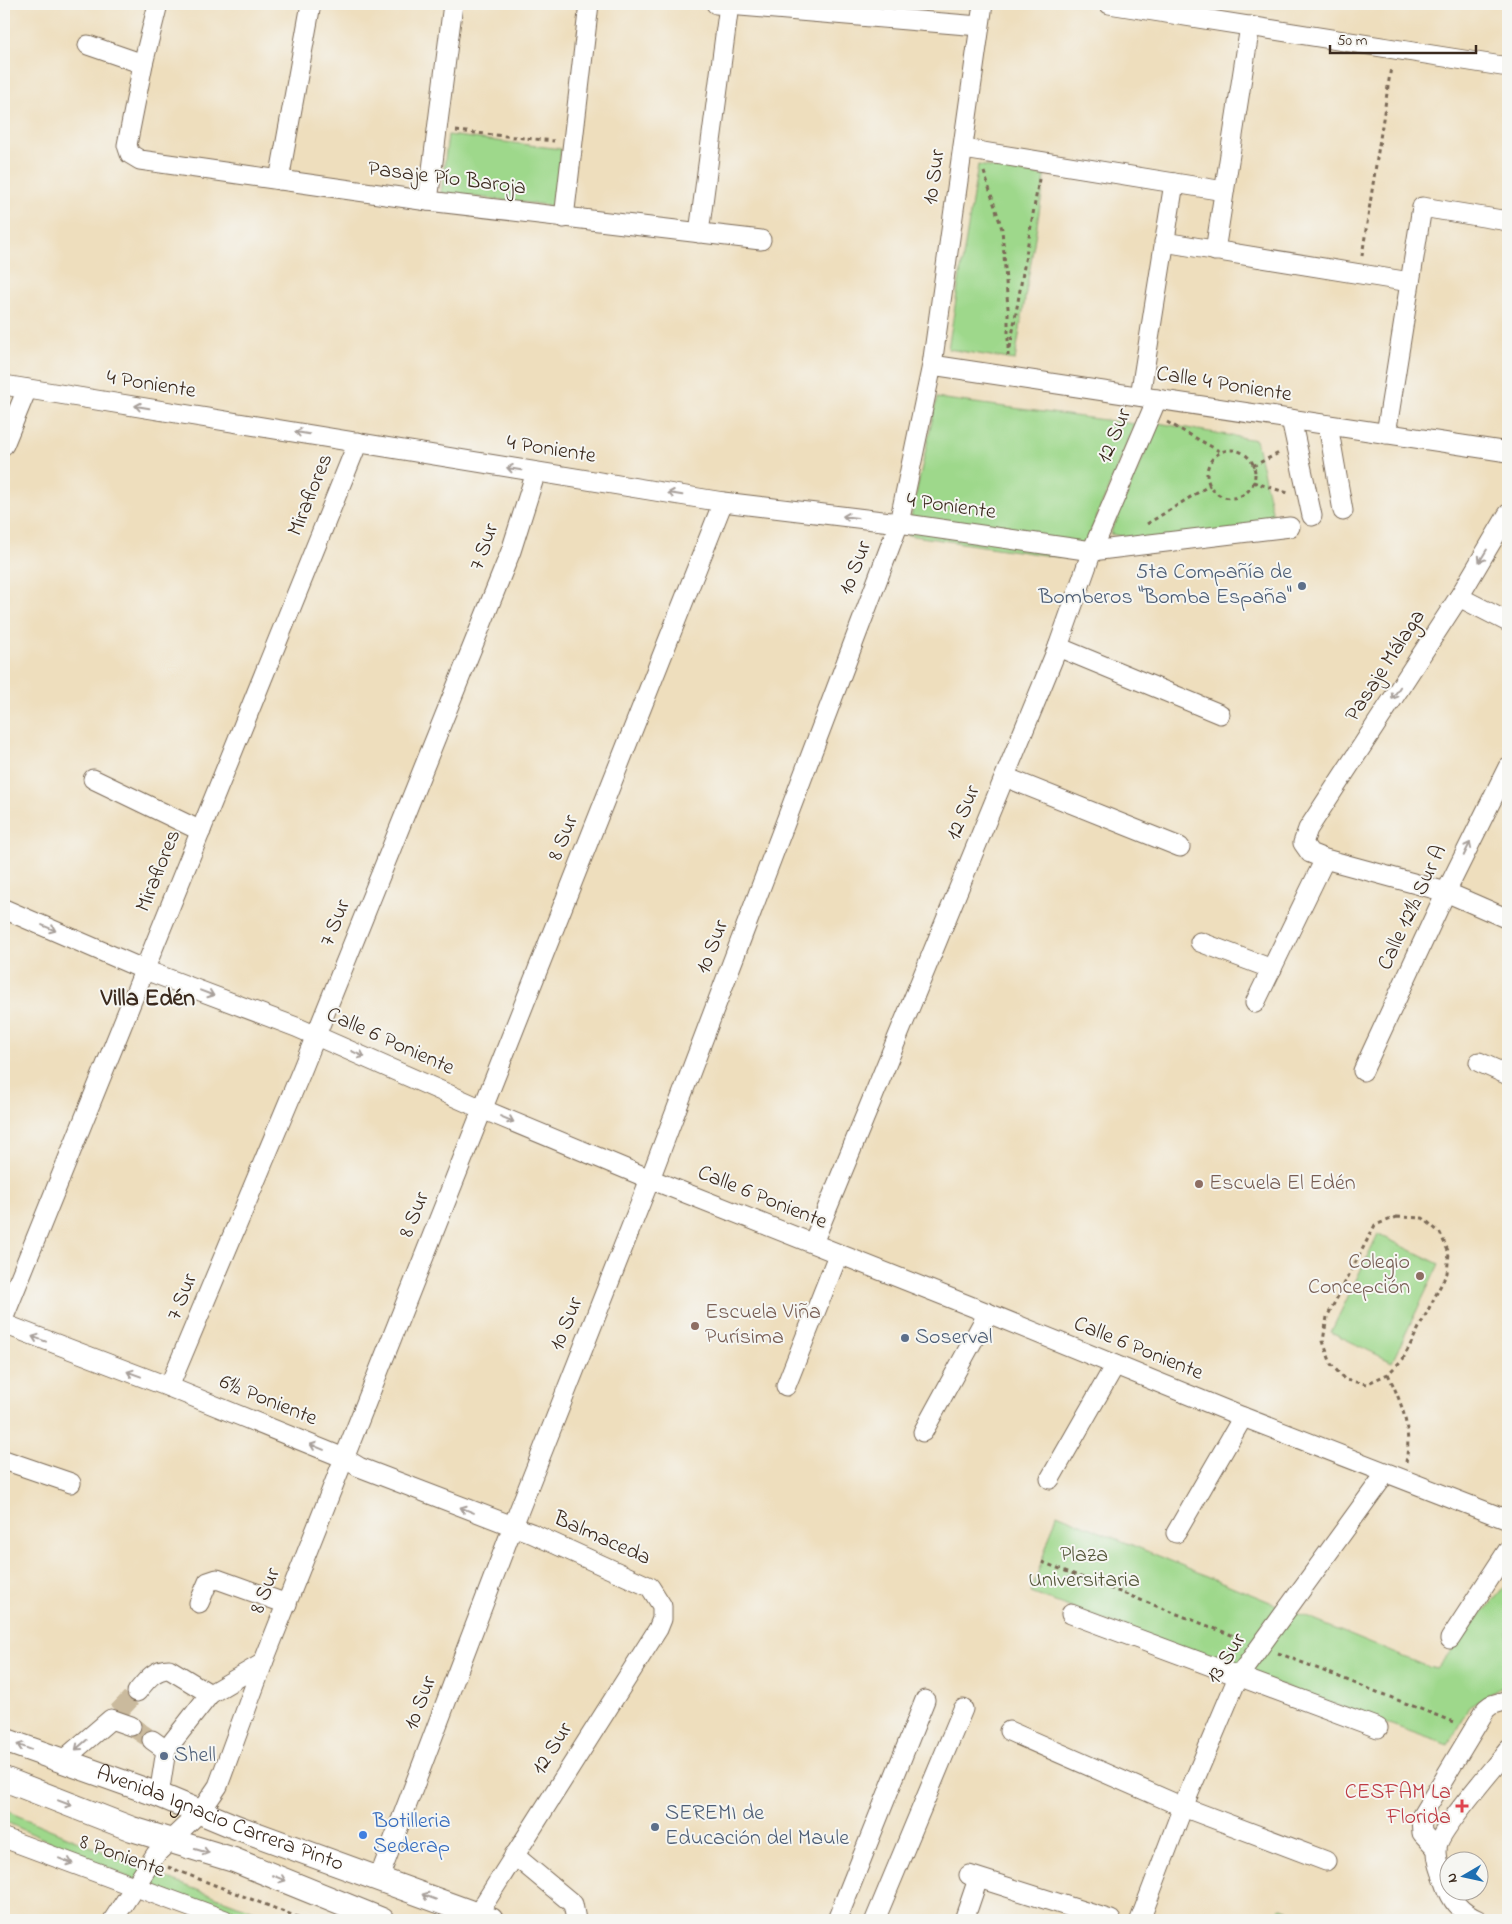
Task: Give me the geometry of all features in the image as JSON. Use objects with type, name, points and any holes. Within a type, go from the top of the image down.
[{"type":"main road","name":"Avenida Ignacio Carrera Pinto","points":[[4,1740],[159,1795],[202,1811],[231,1825],[484,1918]]},
{"type":"main road","name":"Avenida Ignacio Carrera Pinto","points":[[4,1779],[170,1842],[234,1860],[382,1920]]},
{"type":"street","points":[[88,45],[143,64],[158,4]]},
{"type":"street","points":[[279,180],[310,4]]},
{"type":"street","points":[[428,201],[453,4]]},
{"type":"street","points":[[564,218],[589,4]]},
{"type":"street","points":[[699,233],[722,4],[979,26]]},
{"type":"street","name":"10 Sur","points":[[379,1878],[513,1526],[650,1179],[899,523],[932,365],[983,4]]},
{"type":"street","points":[[1109,4],[1156,7],[1250,26],[1508,67]]},
{"type":"street","points":[[1214,251],[1250,26]]},
{"type":"street","name":"Pasaje Pío Baroja","points":[[143,64],[127,145],[130,154],[140,160],[428,201],[760,240]]},
{"type":"street","points":[[964,149],[1224,191]]},
{"type":"street","name":"12 Sur","points":[[813,1243],[1058,647],[1092,551],[1149,403],[1164,242],[1174,183]]},
{"type":"street","points":[[1386,434],[1422,208],[1508,221]]},
{"type":"street","points":[[1164,242],[1410,282]]},
{"type":"street","name":"Calle 4 Poniente","points":[[932,365],[1149,403],[1291,419],[1508,452]]},
{"type":"street","name":"4 Poniente","points":[[4,385],[723,502],[899,523],[1092,551],[1290,527]]},
{"type":"street","points":[[4,445],[27,389]]},
{"type":"street","points":[[1291,419],[1295,445],[1310,507]]},
{"type":"street","points":[[1328,425],[1343,511]]},
{"type":"street","name":"Miraflores","points":[[4,1317],[358,442]]},
{"type":"street","name":"7 Sur","points":[[169,1387],[315,1036],[511,551],[536,472]]},
{"type":"street","name":"8 Sur","points":[[113,1920],[156,1854],[202,1811],[218,1786],[263,1663],[723,502]]},
{"type":"street","name":"Pasaje Málaga","points":[[1325,859],[1310,853],[1304,843],[1308,829],[1459,597],[1508,514]]},
{"type":"street","points":[[1459,597],[1508,622]]},
{"type":"street","points":[[1058,647],[1220,714]]},
{"type":"street","name":"Calle 12½ Sur A","points":[[1362,1071],[1446,892],[1508,767]]},
{"type":"street","points":[[1005,777],[1180,847]]},
{"type":"street","points":[[92,779],[201,831]]},
{"type":"street","points":[[1254,1003],[1272,970],[1325,859],[1446,892],[1508,919]]},
{"type":"street","name":"Calle 6 Poniente","points":[[4,910],[145,970],[315,1036],[482,1109],[650,1179],[1403,1480],[1508,1520]]},
{"type":"street","points":[[1200,942],[1272,970]]},
{"type":"street","points":[[1479,1062],[1508,1075]]},
{"type":"street","points":[[786,1386],[838,1255]]},
{"type":"street","points":[[923,1432],[988,1313]]},
{"type":"street","name":"6½ Poniente","points":[[4,1324],[169,1387],[344,1458],[359,1467],[513,1526]]},
{"type":"street","points":[[1050,1479],[1115,1365]]},
{"type":"street","points":[[1176,1533],[1242,1416]]},
{"type":"street","points":[[4,1460],[71,1483]]},
{"type":"street","name":"13 Sur","points":[[1140,1920],[1183,1807],[1238,1677],[1262,1647],[1386,1473]]},
{"type":"street","name":"Balmaceda","points":[[513,1526],[650,1587],[662,1606]]},
{"type":"street","points":[[1450,1639],[1508,1550]]},
{"type":"street","points":[[199,1603],[208,1582],[216,1579],[287,1604]]},
{"type":"street","name":"12 Sur","points":[[484,1918],[514,1855],[658,1629],[662,1619],[662,1606]]},
{"type":"street","points":[[1071,1614],[1378,1728]]},
{"type":"street","points":[[159,1795],[159,1745],[210,1694],[263,1663]]},
{"type":"street","points":[[136,1692],[153,1674],[163,1669],[169,1669],[210,1694]]},
{"type":"street","points":[[837,1920],[925,1700]]},
{"type":"street","points":[[1437,1849],[1422,1833],[1420,1816],[1486,1709],[1492,1704],[1508,1700]]},
{"type":"street","points":[[875,1920],[963,1709]]},
{"type":"street","points":[[62,1761],[120,1719]]},
{"type":"street","points":[[1009,1731],[1183,1807],[1326,1861]]},
{"type":"street","points":[[1478,1920],[1459,1909],[1452,1901],[1439,1862],[1437,1849],[1445,1831],[1508,1750]]},
{"type":"street","name":"8 Poniente","points":[[4,1838],[134,1888],[225,1920]]},
{"type":"street","points":[[514,1855],[573,1904],[576,1920]]},
{"type":"street","points":[[964,1920],[974,1877],[1111,1920]]},
{"type":"path","points":[[1359,274],[1394,49]]},
{"type":"path","points":[[438,129],[572,143]]},
{"type":"path","points":[[964,149],[987,175],[1002,229],[1008,308],[1008,356],[1042,162]]},
{"type":"path","points":[[1149,403],[1222,452]]},
{"type":"path","points":[[1253,466],[1295,445]]},
{"type":"path","points":[[1229,450],[1244,454],[1253,466],[1253,482],[1243,494],[1236,497],[1220,495],[1210,485],[1208,470],[1215,456],[1222,452],[1229,450]]},
{"type":"path","points":[[1253,482],[1310,507]]},
{"type":"path","points":[[1142,527],[1210,485]]},
{"type":"path","points":[[1397,1217],[1423,1218],[1440,1233],[1448,1253],[1447,1273],[1403,1359],[1388,1374],[1366,1384],[1345,1380],[1331,1364],[1323,1342],[1327,1317],[1375,1225],[1397,1217]]},
{"type":"path","points":[[1388,1374],[1404,1407],[1408,1425],[1409,1446],[1403,1480]]},
{"type":"path","points":[[1042,1562],[1460,1724]]},
{"type":"green space","points":[[448,135],[561,149],[555,206],[441,193]]},
{"type":"green space","points":[[978,165],[1045,176],[1015,360],[948,349]]},
{"type":"green space","points":[[937,398],[1135,424],[1079,560],[907,535]]},
{"type":"green space","points":[[1158,423],[1256,440],[1275,524],[1150,541],[1110,534]]},
{"type":"green space","points":[[1378,1234],[1439,1264],[1392,1362],[1331,1332]]},
{"type":"green space","name":"Plaza Universitaria","points":[[1057,1514],[1436,1669],[1508,1583],[1508,1683],[1469,1707],[1448,1745],[1240,1671],[1031,1593]]},
{"type":"green space","points":[[4,1810],[176,1882],[278,1920],[242,1920],[132,1879],[4,1821]]},
{"type":"green space","points":[[1280,1907],[1313,1920],[1275,1920]]},
{"type":"tunnel","points":[[118,1712],[137,1692]]},
{"type":"tunnel","points":[[131,1726],[152,1740]]},
{"type":"place","name":"5ta Compañía de Bomberos \"Bomba España\"","points":[[1302,586]]},
{"type":"place","name":"Escuela El Edén","points":[[1199,1184]]},
{"type":"place","name":"Colegio Concepción","points":[[1420,1276]]},
{"type":"place","name":"Escuela Viña Purísima","points":[[695,1326]]},
{"type":"place","name":"Soserval","points":[[905,1338]]},
{"type":"place","name":"Shell","points":[[164,1756]]},
{"type":"place","name":"CESFAM La Florida","points":[[1462,1806]]},
{"type":"place","name":"SEREMI de Educación del Maule","points":[[655,1827]]},
{"type":"place","name":"Botilleria Sederap","points":[[363,1835]]},
{"type":"district","name":"Villa Edén","points":[[148,999]]}]
